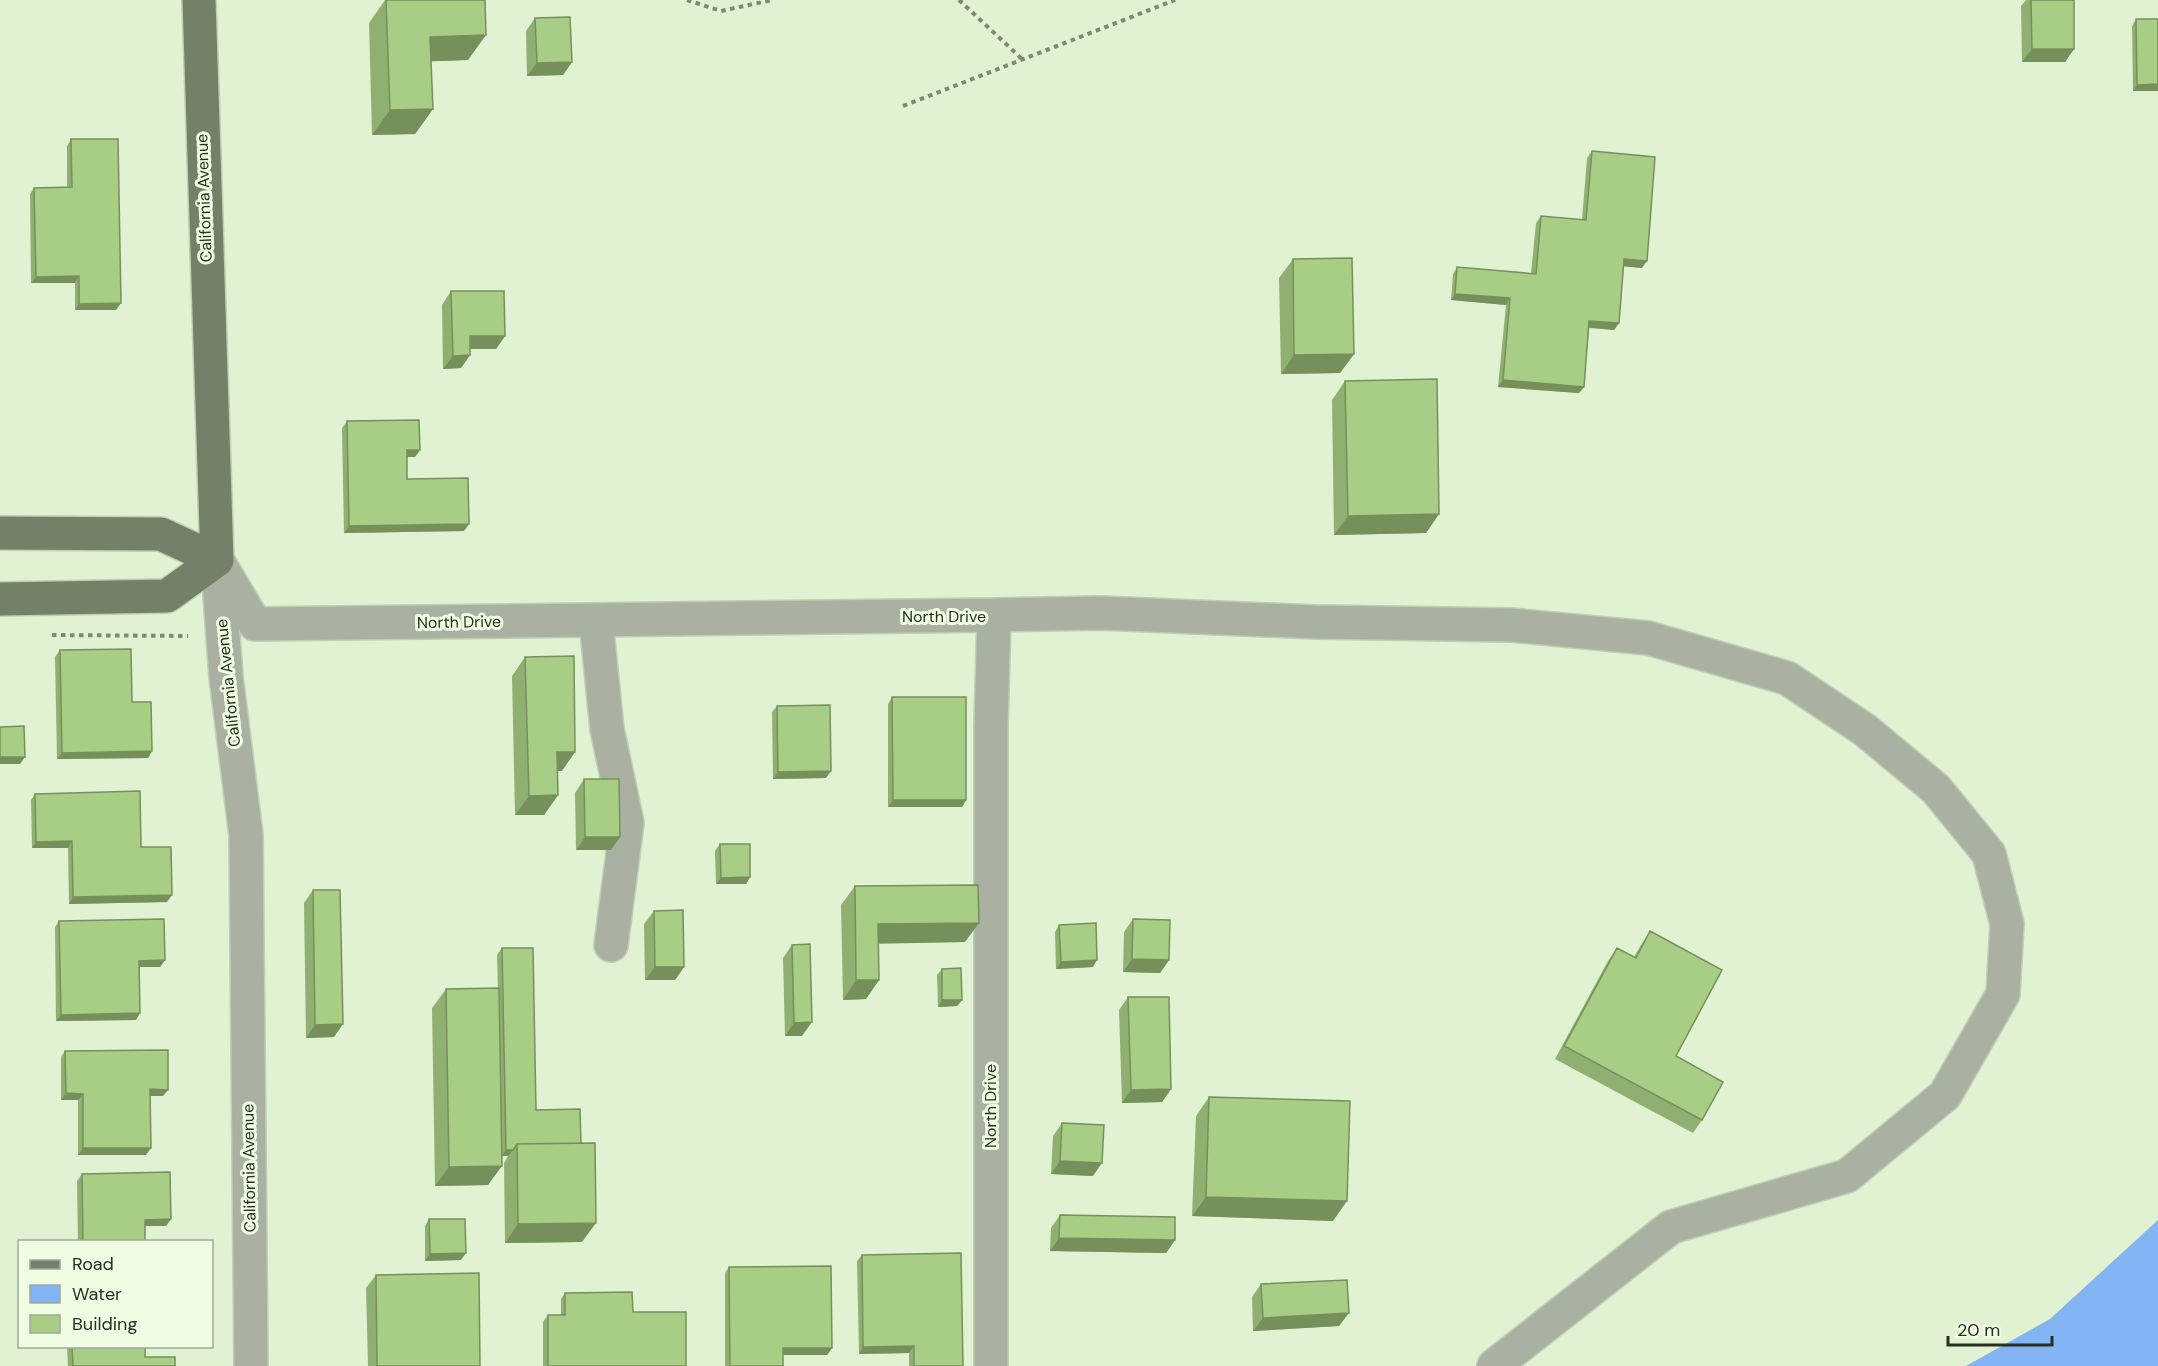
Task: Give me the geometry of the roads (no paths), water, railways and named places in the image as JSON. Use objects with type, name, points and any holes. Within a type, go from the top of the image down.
[{"type":"main road","name":"California Avenue","points":[[199,0],[217,560]]},
{"type":"main road","points":[[0,533],[160,534],[217,560],[167,596],[0,599]]},
{"type":"street","name":"North Drive","points":[[217,560],[255,624],[994,615],[991,726],[991,1366]]},
{"type":"street","name":"California Avenue","points":[[217,560],[226,677],[246,835],[251,1366]]},
{"type":"street","points":[[994,615],[1101,613],[1316,622],[1511,625],[1648,638],[1787,678],[1865,730],[1936,789],[1989,854],[2007,924],[2003,994],[1945,1095],[1847,1176],[1671,1227],[1494,1366]]},
{"type":"street","points":[[596,621],[607,729],[627,823],[610,945]]},
{"type":"water","points":[[2158,1220],[2158,1366],[1966,1366],[2050,1319]]}]
